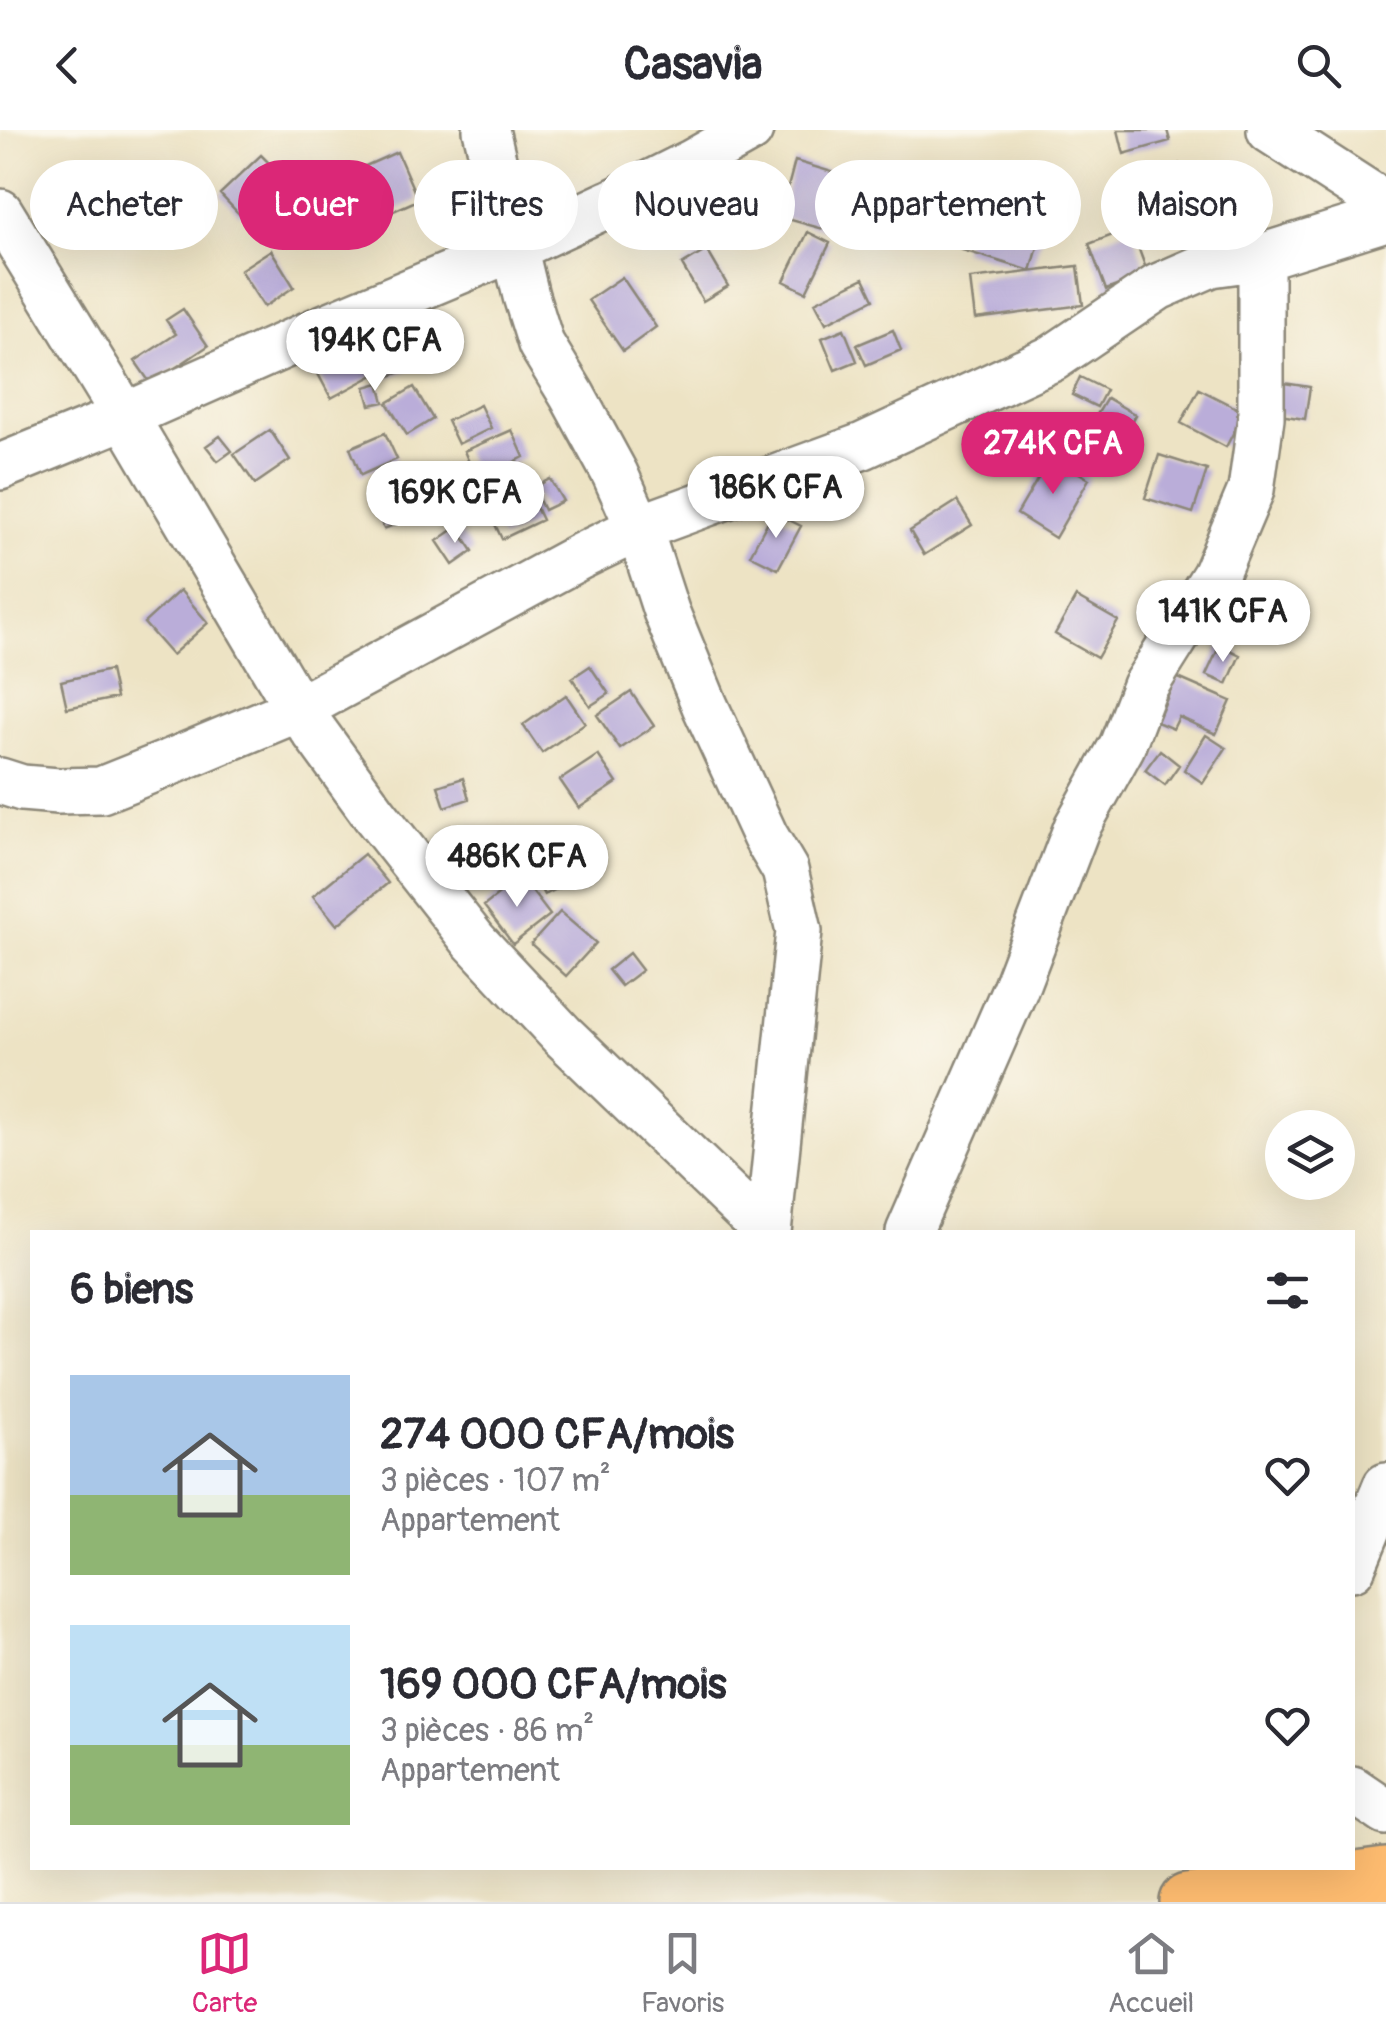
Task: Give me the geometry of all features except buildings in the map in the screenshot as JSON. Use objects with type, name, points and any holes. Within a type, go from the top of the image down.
[{"type":"highway","points":[[1188,1902],[1247,1880],[1386,1876]]},
{"type":"street","points":[[486,130],[493,160]]},
{"type":"street","points":[[578,219],[750,130]]},
{"type":"street","points":[[1270,130],[1386,205]]},
{"type":"street","points":[[0,212],[298,709],[375,815],[474,941],[575,1047],[766,1230]]},
{"type":"street","points":[[0,781],[58,792],[101,790],[298,709],[639,528],[862,446],[1053,358],[1158,287],[1210,264],[1261,258],[1386,218]]},
{"type":"street","points":[[0,467],[509,250]]},
{"type":"street","points":[[515,250],[540,344],[615,474],[705,706],[765,836],[785,870],[799,931],[768,1230]]},
{"type":"street","points":[[910,1230],[1015,989],[1077,826],[1122,746],[1145,686],[1215,576],[1251,490],[1260,418],[1261,258]]},
{"type":"street","points":[[1355,1561],[1386,1486]]},
{"type":"street","points":[[1355,1791],[1386,1812]]}]
